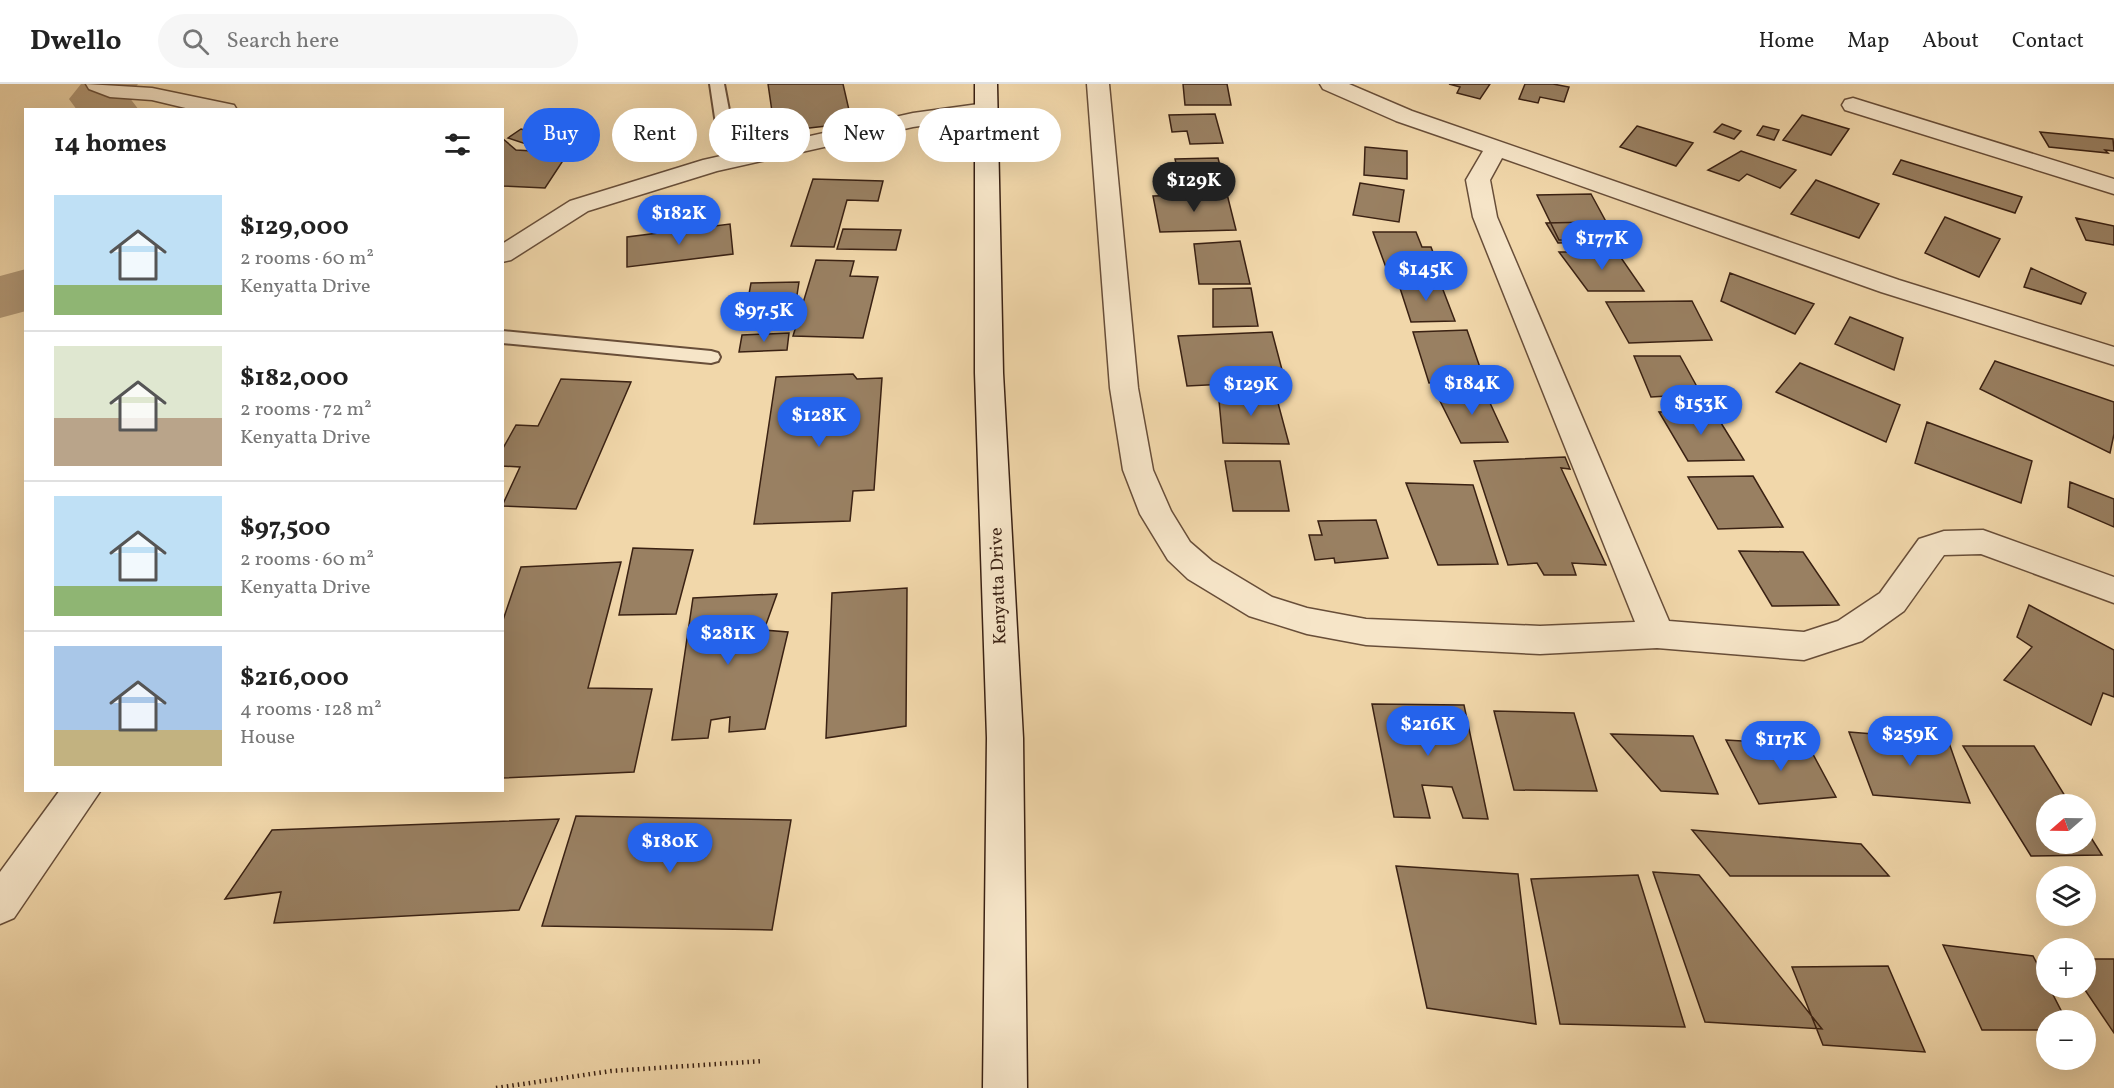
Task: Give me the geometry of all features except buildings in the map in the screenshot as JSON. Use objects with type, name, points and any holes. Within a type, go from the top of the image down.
[{"type":"street","points":[[97,84],[110,92],[152,94],[216,108]]},
{"type":"street","points":[[1098,84],[1124,388],[1136,459],[1156,514],[1179,551],[1200,570],[1261,607],[1307,621],[1366,632],[1540,640],[1657,634],[1804,646],[1850,631],[1892,602],[1930,547],[1944,543],[1983,542],[2114,590]]},
{"type":"street","points":[[1331,84],[1404,116],[1890,286],[2114,356]]},
{"type":"street","points":[[810,143],[913,120],[986,97]]},
{"type":"street","name":"Kenyatta Drive","points":[[986,97],[989,373],[1005,738],[1005,1088]]},
{"type":"street","points":[[1853,105],[2114,187]]},
{"type":"street","points":[[1496,148],[1478,180],[1485,218],[1657,634]]},
{"type":"street","points":[[504,254],[579,206],[728,162]]},
{"type":"street","points":[[0,905],[81,792]]},
{"type":"lane","points":[[717,84],[721,108]]},
{"type":"lane","points":[[504,337],[711,357]]},
{"type":"path","points":[[496,1088],[611,1071],[763,1061]]},
{"type":"waterway","points":[[109,108],[96,99],[112,84]]},
{"type":"waterway","points":[[0,298],[24,289]]}]
